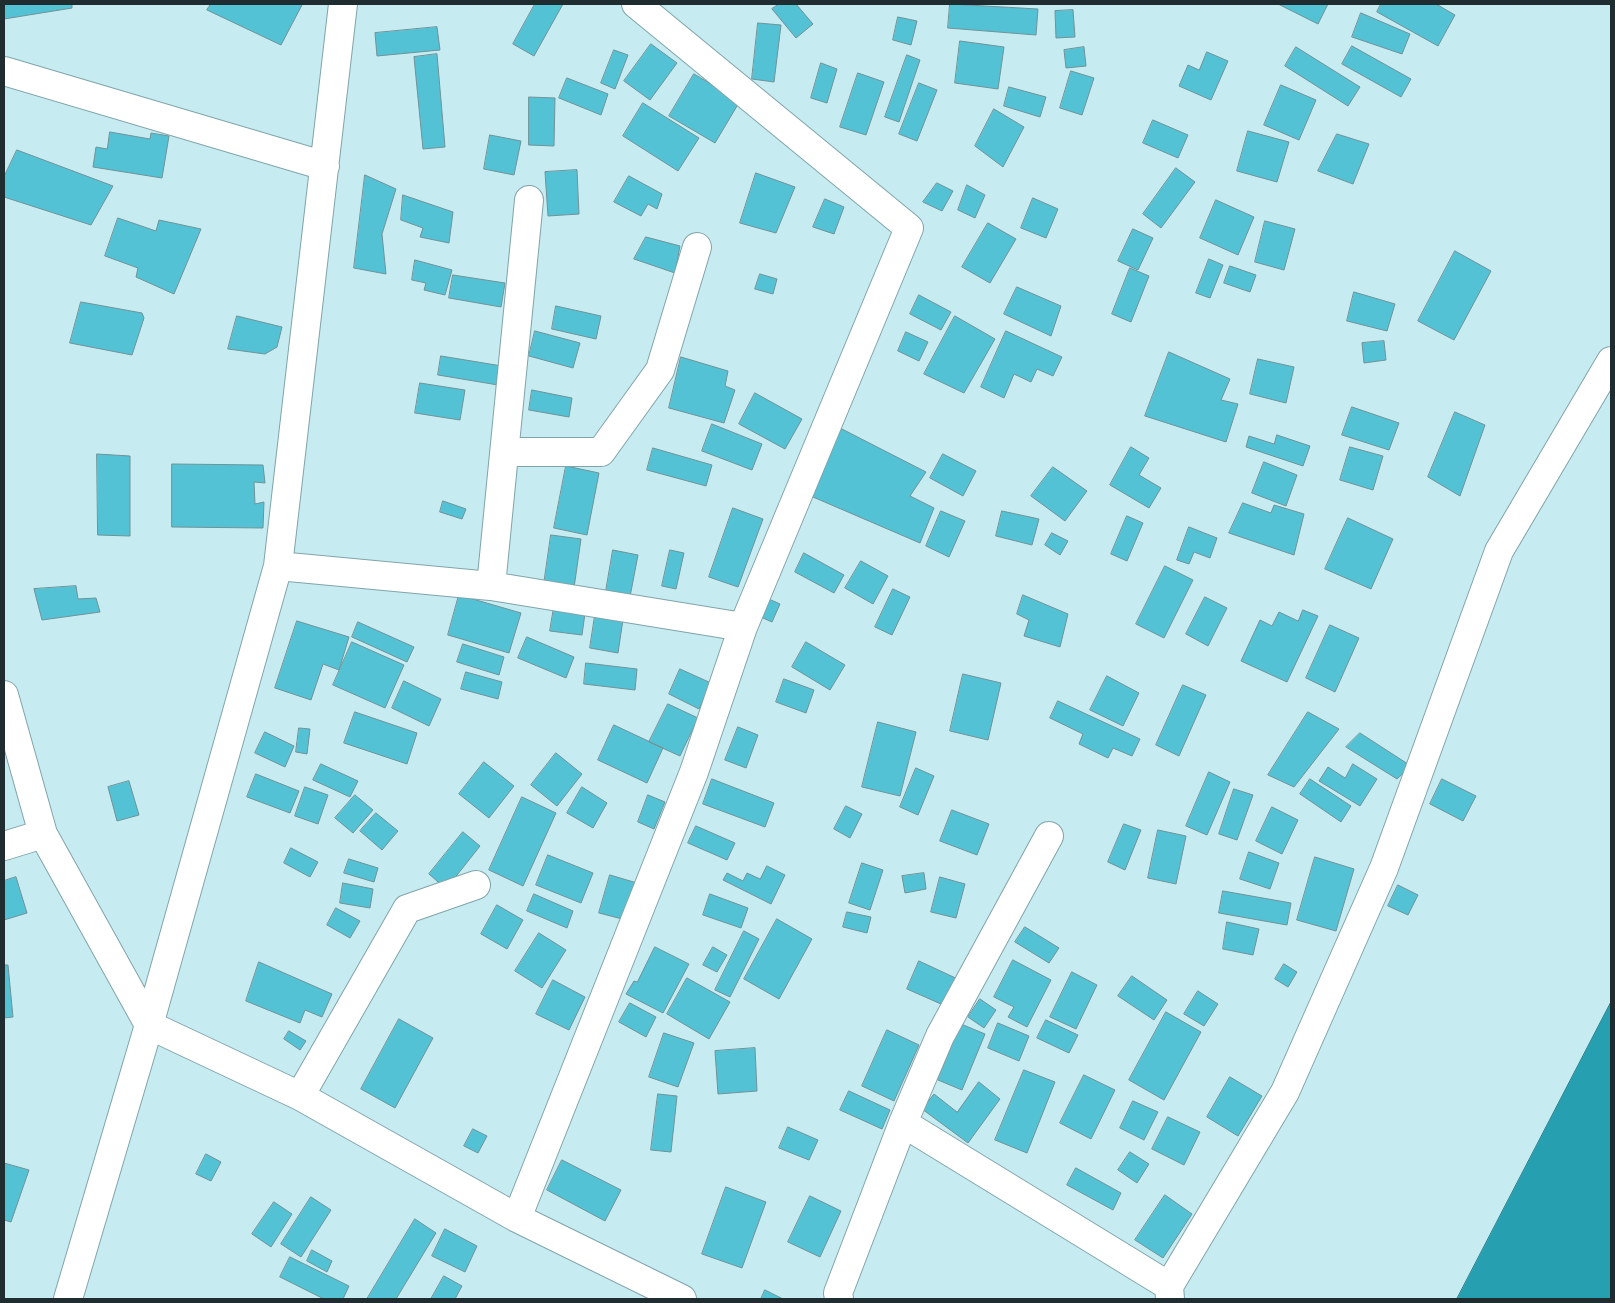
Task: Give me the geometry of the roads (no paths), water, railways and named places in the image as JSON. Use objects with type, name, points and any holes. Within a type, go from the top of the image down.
[{"type":"street","points":[[68,1299],[149,1025],[278,566],[343,4]]},
{"type":"street","points":[[517,1218],[694,772],[743,627],[909,228],[636,4]]},
{"type":"street","points":[[4,71],[325,166]]},
{"type":"street","points":[[492,586],[529,200]]},
{"type":"street","points":[[504,452],[601,452],[660,370],[698,247]]},
{"type":"street","points":[[903,1122],[1169,1293],[1285,1092],[1384,868],[1500,550],[1611,362]]},
{"type":"street","points":[[278,566],[492,586],[743,627]]},
{"type":"street","points":[[4,695],[43,834],[149,1025],[300,1096],[517,1218],[682,1299]]},
{"type":"street","points":[[4,846],[43,834]]},
{"type":"street","points":[[839,1299],[838,1293],[903,1122],[940,1036],[1049,836]]},
{"type":"street","points":[[300,1096],[407,909],[476,885]]},
{"type":"water","points":[[1611,1002],[1611,1299],[1457,1299]]}]
